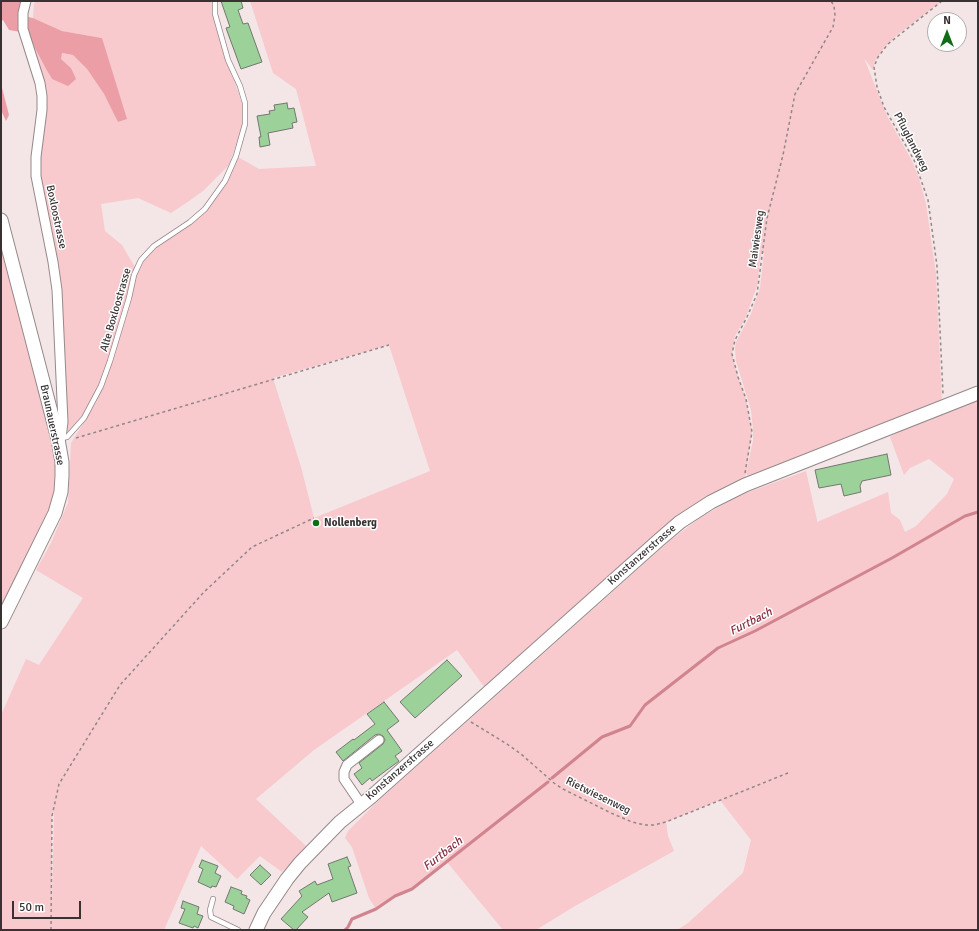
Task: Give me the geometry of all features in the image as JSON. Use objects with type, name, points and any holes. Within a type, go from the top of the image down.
[{"type":"main road","name":"Braunauerstrasse","points":[[1,220],[59,440],[62,462],[62,476],[58,504],[52,520],[1,622]]},
{"type":"main road","name":"Konstanzerstrasse","points":[[256,930],[274,897],[300,863],[337,826],[671,529],[711,502],[745,485],[978,393]]},
{"type":"street","name":"Boxloostrasse","points":[[26,1],[23,13],[23,29],[40,83],[42,96],[42,110],[35,167],[37,186],[55,274],[63,422],[59,440]]},
{"type":"street","name":"Konstanzerstrasse","points":[[361,804],[344,779],[344,772],[347,765],[379,740]]},
{"type":"lane","name":"Alte Boxloostrasse","points":[[59,440],[67,438],[84,418],[101,386],[129,298],[134,275],[141,260],[154,246],[190,222],[205,209],[225,181],[236,156],[245,124],[245,103],[240,86],[228,60],[215,14],[215,1]]},
{"type":"lane","points":[[213,899],[210,910],[211,917],[238,930]]},
{"type":"path","name":"Maiwiesweg","points":[[745,485],[745,472],[752,432],[746,399],[732,354],[735,340],[747,318],[756,294],[767,218],[783,155],[795,94],[833,27],[835,15],[834,6],[831,1]]},
{"type":"path","name":"Pfluglandweg","points":[[942,1],[893,38],[882,50],[874,67],[877,87],[884,107],[914,160],[928,200],[937,266],[943,393]]},
{"type":"path","points":[[59,440],[389,345]]},
{"type":"path","points":[[51,930],[52,816],[59,784],[120,685],[204,592],[252,547],[314,518]]},
{"type":"path","name":"Rietwiesenweg","points":[[462,715],[521,754],[563,789],[588,803],[632,822],[649,825],[659,824],[788,773]]},
{"type":"shaded area","points":[[1,1],[21,1],[18,15],[33,18],[62,31],[102,38],[127,119],[118,122],[104,94],[87,69],[73,55],[62,53],[61,59],[71,68],[76,79],[68,86],[52,79],[27,33],[9,30],[3,20],[1,21]]},
{"type":"shaded area","points":[[36,1],[214,1],[217,31],[244,109],[243,125],[229,165],[203,191],[171,213],[138,198],[101,204],[105,231],[122,245],[136,269],[103,377],[86,410],[70,432],[68,432],[65,408],[61,326],[38,168],[46,106],[27,33],[52,79],[71,68],[61,59],[61,53],[73,55],[87,69],[104,94],[119,122],[102,38],[62,31],[33,18],[34,4]]},
{"type":"shaded area","points":[[250,1],[942,1],[897,35],[885,47],[875,61],[873,70],[864,58],[887,116],[912,161],[919,178],[926,204],[936,274],[942,403],[753,477],[748,476],[746,473],[745,480],[731,485],[488,692],[457,650],[314,750],[256,799],[307,847],[282,872],[260,856],[237,879],[201,846],[164,930],[1,930],[1,715],[26,659],[39,665],[83,598],[36,570],[51,543],[68,503],[71,443],[97,401],[110,367],[130,290],[141,263],[152,251],[182,230],[206,210],[225,184],[238,157],[259,169],[316,166],[296,89],[273,73]],"holes":[[[761,253],[764,253],[760,288],[751,314],[736,342],[735,348],[736,361],[751,410],[753,429],[753,441],[746,473],[752,432],[746,399],[732,354],[735,336],[745,319],[757,286]],[[389,345],[430,471],[314,518],[301,467],[273,378]],[[54,811],[52,907],[52,816]]]},
{"type":"shaded area","points":[[1,84],[9,115],[6,121],[1,110]]},
{"type":"shaded area","points":[[1,239],[57,460],[56,495],[50,514],[1,611]]},
{"type":"shaded area","points":[[978,401],[978,930],[677,930],[688,923],[743,873],[751,840],[720,800],[666,822],[668,836],[674,851],[575,906],[536,930],[503,930],[447,862],[412,889],[395,896],[376,909],[369,898],[352,847],[345,838],[348,831],[376,803],[672,539],[700,518],[729,501],[746,493],[806,471],[817,522],[888,492],[891,513],[900,520],[905,532],[916,526],[947,494],[954,479],[929,459],[910,468],[904,475],[890,437],[899,432]]},
{"type":"building","points":[[221,1],[241,1],[243,8],[238,10],[243,24],[248,23],[262,62],[241,69],[226,28],[230,27]]},
{"type":"building","points":[[287,103],[288,109],[294,108],[297,122],[292,123],[293,128],[268,133],[270,145],[260,147],[259,137],[261,137],[257,116],[270,114],[269,111],[275,110],[274,105]]},
{"type":"building","points":[[887,454],[891,475],[862,481],[860,486],[861,492],[844,496],[841,484],[819,488],[815,470]]},
{"type":"building","points":[[447,660],[462,676],[415,718],[400,702]]},
{"type":"building","points":[[384,702],[399,721],[387,730],[402,751],[395,756],[399,761],[372,781],[370,778],[362,785],[354,774],[362,768],[359,763],[383,744],[385,740],[383,736],[379,734],[375,735],[343,761],[336,752],[375,724],[367,714]]},
{"type":"building","points":[[347,857],[351,866],[348,867],[357,893],[332,902],[329,893],[302,912],[308,917],[296,930],[281,919],[302,896],[299,891],[315,881],[317,885],[333,879],[328,864]]},
{"type":"building","points":[[202,860],[218,866],[215,873],[221,876],[216,887],[212,886],[211,888],[198,882],[203,869],[199,867]]},
{"type":"building","points":[[260,865],[271,875],[261,885],[250,875]]},
{"type":"building","points":[[231,887],[242,891],[241,894],[247,896],[246,898],[250,900],[244,914],[233,909],[234,906],[225,902]]},
{"type":"building","points":[[183,901],[199,907],[197,914],[203,916],[198,928],[194,926],[193,928],[179,923],[185,909],[181,908]]},
{"type":"waterway","name":"Furtbach","points":[[552,778],[602,737],[630,726],[645,705],[718,648],[755,631],[892,558],[965,516],[978,512]]},
{"type":"waterway","name":"Furtbach","points":[[345,930],[352,919],[376,909],[395,896],[412,889],[548,782]]},
{"type":"place","name":"Nollenberg","points":[[316,523]]}]
